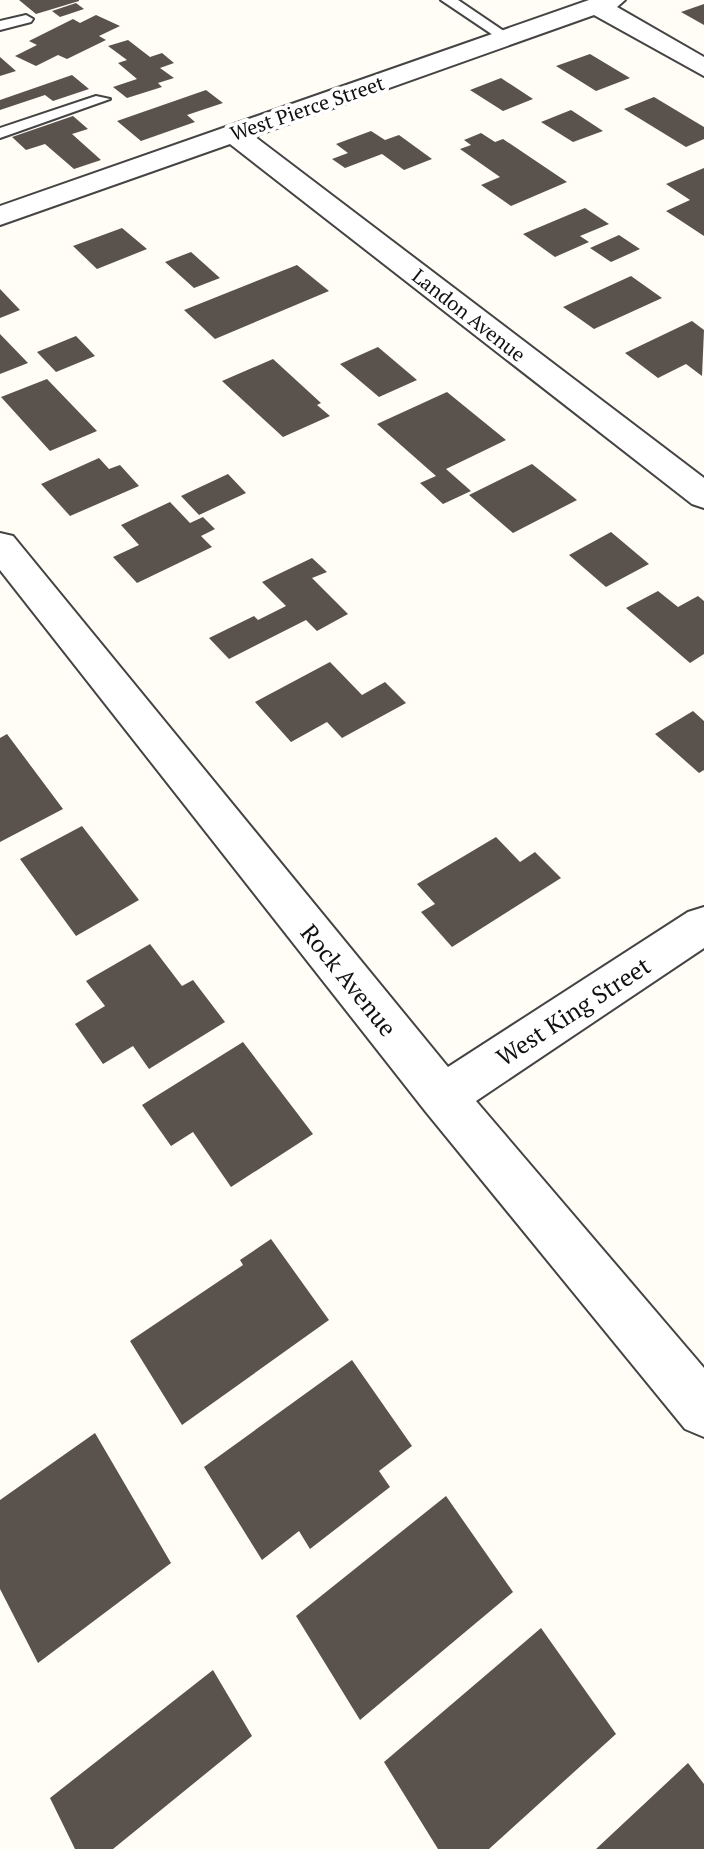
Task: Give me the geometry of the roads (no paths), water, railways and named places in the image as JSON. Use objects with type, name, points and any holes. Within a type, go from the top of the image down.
[{"type":"street","name":"West Pierce Street","points":[[0,216],[605,3]]},
{"type":"street","points":[[605,3],[704,68]]},
{"type":"street","name":"Landon Avenue","points":[[234,134],[704,496]]},
{"type":"street","name":"Rock Avenue","points":[[0,545],[443,1097],[704,1410]]},
{"type":"street","name":"West King Street","points":[[443,1097],[704,925]]},
{"type":"lane","points":[[448,0],[507,38]]},
{"type":"lane","points":[[0,26],[26,19]]},
{"type":"lane","points":[[0,133],[102,99]]}]
